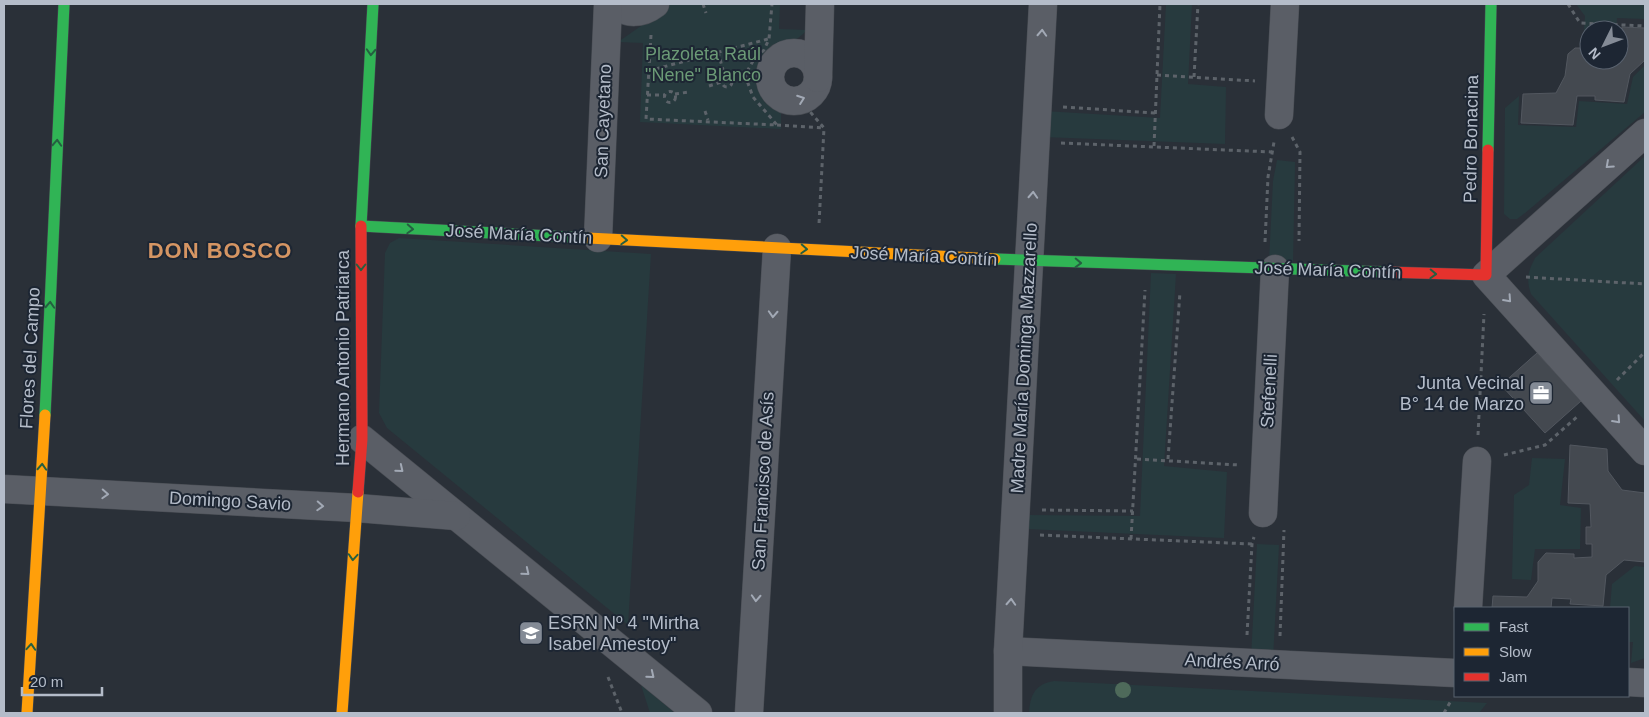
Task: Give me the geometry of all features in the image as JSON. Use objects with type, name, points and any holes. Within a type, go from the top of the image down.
[{"type":"street","name":"Flores del Campo","points":[[27,713],[41,491],[64,4]]},
{"type":"street","name":"Hermano Antonio Patriarca","points":[[342,713],[362,438],[361,226],[373,4]]},
{"type":"street","name":"San Cayetano","points":[[598,238],[608,4]]},
{"type":"street","points":[[615,4],[620,8],[653,15]]},
{"type":"street","points":[[818,78],[813,63],[800,54],[784,55],[772,66],[770,74],[773,89],[785,100],[800,100],[813,92],[818,78],[820,4]]},
{"type":"street","name":"Madre María Dominga Mazzarello","points":[[1008,713],[1008,651],[1043,4]]},
{"type":"street","points":[[1279,115],[1285,4]]},
{"type":"street","name":"Pedro Bonacina","points":[[1486,275],[1491,4]]},
{"type":"street","points":[[1645,132],[1486,275],[1645,451]]},
{"type":"street","name":"José María Contín","points":[[361,226],[1029,261],[1486,275]]},
{"type":"street","name":"San Francisco de Asís","points":[[749,713],[777,248]]},
{"type":"street","name":"Stefenelli","points":[[1263,512],[1279,269]]},
{"type":"street","points":[[362,438],[698,713]]},
{"type":"street","points":[[1468,607],[1477,461]]},
{"type":"street","name":"Domingo Savio","points":[[4,489],[357,508],[456,516]]},
{"type":"street","name":"Andrés Arró","points":[[1008,651],[1454,674]]},
{"type":"street","points":[[1629,682],[1645,683]]},
{"type":"path","points":[[703,4],[706,14]]},
{"type":"path","points":[[772,4],[769,39],[764,50],[753,60],[746,75],[753,97],[777,124]]},
{"type":"path","points":[[1154,146],[1160,4]]},
{"type":"path","points":[[1194,77],[1198,4]]},
{"type":"path","points":[[1568,4],[1580,23],[1645,26]]},
{"type":"path","points":[[653,15],[646,119],[708,120],[824,128]]},
{"type":"path","points":[[648,71],[769,39]]},
{"type":"path","points":[[718,52],[725,77],[731,80],[731,85],[725,88],[721,82]]},
{"type":"path","points":[[1157,75],[1281,83]]},
{"type":"path","points":[[709,86],[721,82],[725,77]]},
{"type":"path","points":[[647,95],[665,95],[669,91],[675,94],[689,92]]},
{"type":"path","points":[[665,95],[666,100],[671,102],[675,99],[675,94]]},
{"type":"path","points":[[800,100],[824,128],[817,250]]},
{"type":"path","points":[[1038,105],[1155,113]]},
{"type":"path","points":[[705,111],[708,120]]},
{"type":"path","points":[[1279,115],[1268,177],[1279,269]]},
{"type":"path","points":[[1279,115],[1300,152],[1279,269]]},
{"type":"path","points":[[1036,142],[1272,152]]},
{"type":"path","points":[[1131,539],[1137,458],[1146,265]]},
{"type":"path","points":[[1168,460],[1182,266]]},
{"type":"path","points":[[1645,284],[1486,275],[1477,461],[1545,445],[1598,399],[1645,352]]},
{"type":"path","points":[[1137,458],[1265,467]]},
{"type":"path","points":[[1015,522],[1133,511]]},
{"type":"path","points":[[1246,663],[1252,544],[1263,512],[1284,529],[1278,664]]},
{"type":"path","points":[[1015,522],[1131,539],[1252,544]]},
{"type":"path","points":[[1444,713],[1454,694]]},
{"type":"green space","name":"Plazoleta Raúl \"Nene\" Blanco","points":[[665,4],[780,4],[779,29],[807,30],[799,38],[771,55],[763,68],[764,82],[767,89],[781,106],[781,129],[640,122],[643,43],[618,42],[648,21]]},
{"type":"green space","points":[[1166,4],[1192,4],[1188,84],[1226,87],[1225,144],[1043,137],[1044,111],[1160,118]]},
{"type":"green space","points":[[1576,4],[1645,4],[1645,19],[1585,20],[1585,16]]},
{"type":"green space","points":[[1645,65],[1645,112],[1517,219],[1510,219],[1504,214],[1505,108],[1519,96],[1518,125],[1576,127],[1579,101],[1627,104],[1633,77]]},
{"type":"green space","points":[[1645,156],[1645,421],[1531,294],[1528,280],[1535,258]]},
{"type":"green space","points":[[1277,160],[1295,162],[1293,263],[1269,262],[1273,181]]},
{"type":"green space","points":[[399,238],[651,254],[628,625],[387,428],[379,413],[385,253],[390,243]]},
{"type":"green space","points":[[1151,273],[1176,274],[1164,466],[1227,472],[1224,538],[1027,529],[1028,515],[1140,516]]},
{"type":"green space","points":[[1532,458],[1565,459],[1560,505],[1581,508],[1580,549],[1535,549],[1531,580],[1512,579],[1514,495],[1529,485]]},
{"type":"green space","points":[[1257,544],[1279,545],[1273,659],[1251,658]]},
{"type":"green space","points":[[1635,566],[1645,567],[1645,658],[1631,663],[1633,642],[1629,642],[1629,607],[1610,607],[1612,584]]},
{"type":"green space","points":[[1054,681],[1487,703],[1479,713],[1029,713],[1032,696],[1035,691],[1042,685]]},
{"type":"green space","points":[[641,685],[675,713],[650,713]]},
{"type":"building","points":[[1629,27],[1645,28],[1645,60],[1630,74],[1624,102],[1595,100],[1595,96],[1577,96],[1573,125],[1521,123],[1523,94],[1556,93],[1565,76],[1568,54],[1575,48],[1579,48],[1579,70],[1629,70]]},
{"type":"building","name":"Junta Vecinal B° 14 de Marzo","points":[[1537,353],[1581,401],[1545,433],[1501,385]]},
{"type":"building","points":[[1570,445],[1607,449],[1608,471],[1622,490],[1645,493],[1645,562],[1624,560],[1606,575],[1603,606],[1570,604],[1571,599],[1552,598],[1551,607],[1492,607],[1493,596],[1527,597],[1538,581],[1538,562],[1546,553],[1574,554],[1574,558],[1592,557],[1592,544],[1586,544],[1586,527],[1591,527],[1590,504],[1568,503]]},
{"type":"traffic: fast","points":[[45,415],[64,4]]},
{"type":"traffic: fast","points":[[361,226],[373,4]]},
{"type":"traffic: fast","points":[[1488,150],[1491,4]]},
{"type":"traffic: fast","points":[[361,226],[588,238]]},
{"type":"traffic: fast","points":[[995,259],[1386,272]]},
{"type":"traffic: slow","points":[[588,238],[995,259]]},
{"type":"traffic: slow","points":[[27,713],[45,415]]},
{"type":"traffic: slow","points":[[342,713],[358,492]]},
{"type":"traffic: jam","points":[[1386,272],[1486,275],[1488,150]]},
{"type":"traffic: jam","points":[[358,492],[362,439],[361,226]]},
{"type":"place","name":"Junta Vecinal B° 14 de Marzo","points":[[1541,393]]},
{"type":"place","name":"ESRN Nº 4 \"Mirtha Isabel Amestoy\"","points":[[531,633]]},
{"type":"district","name":"DON BOSCO","points":[[220,250]]}]
